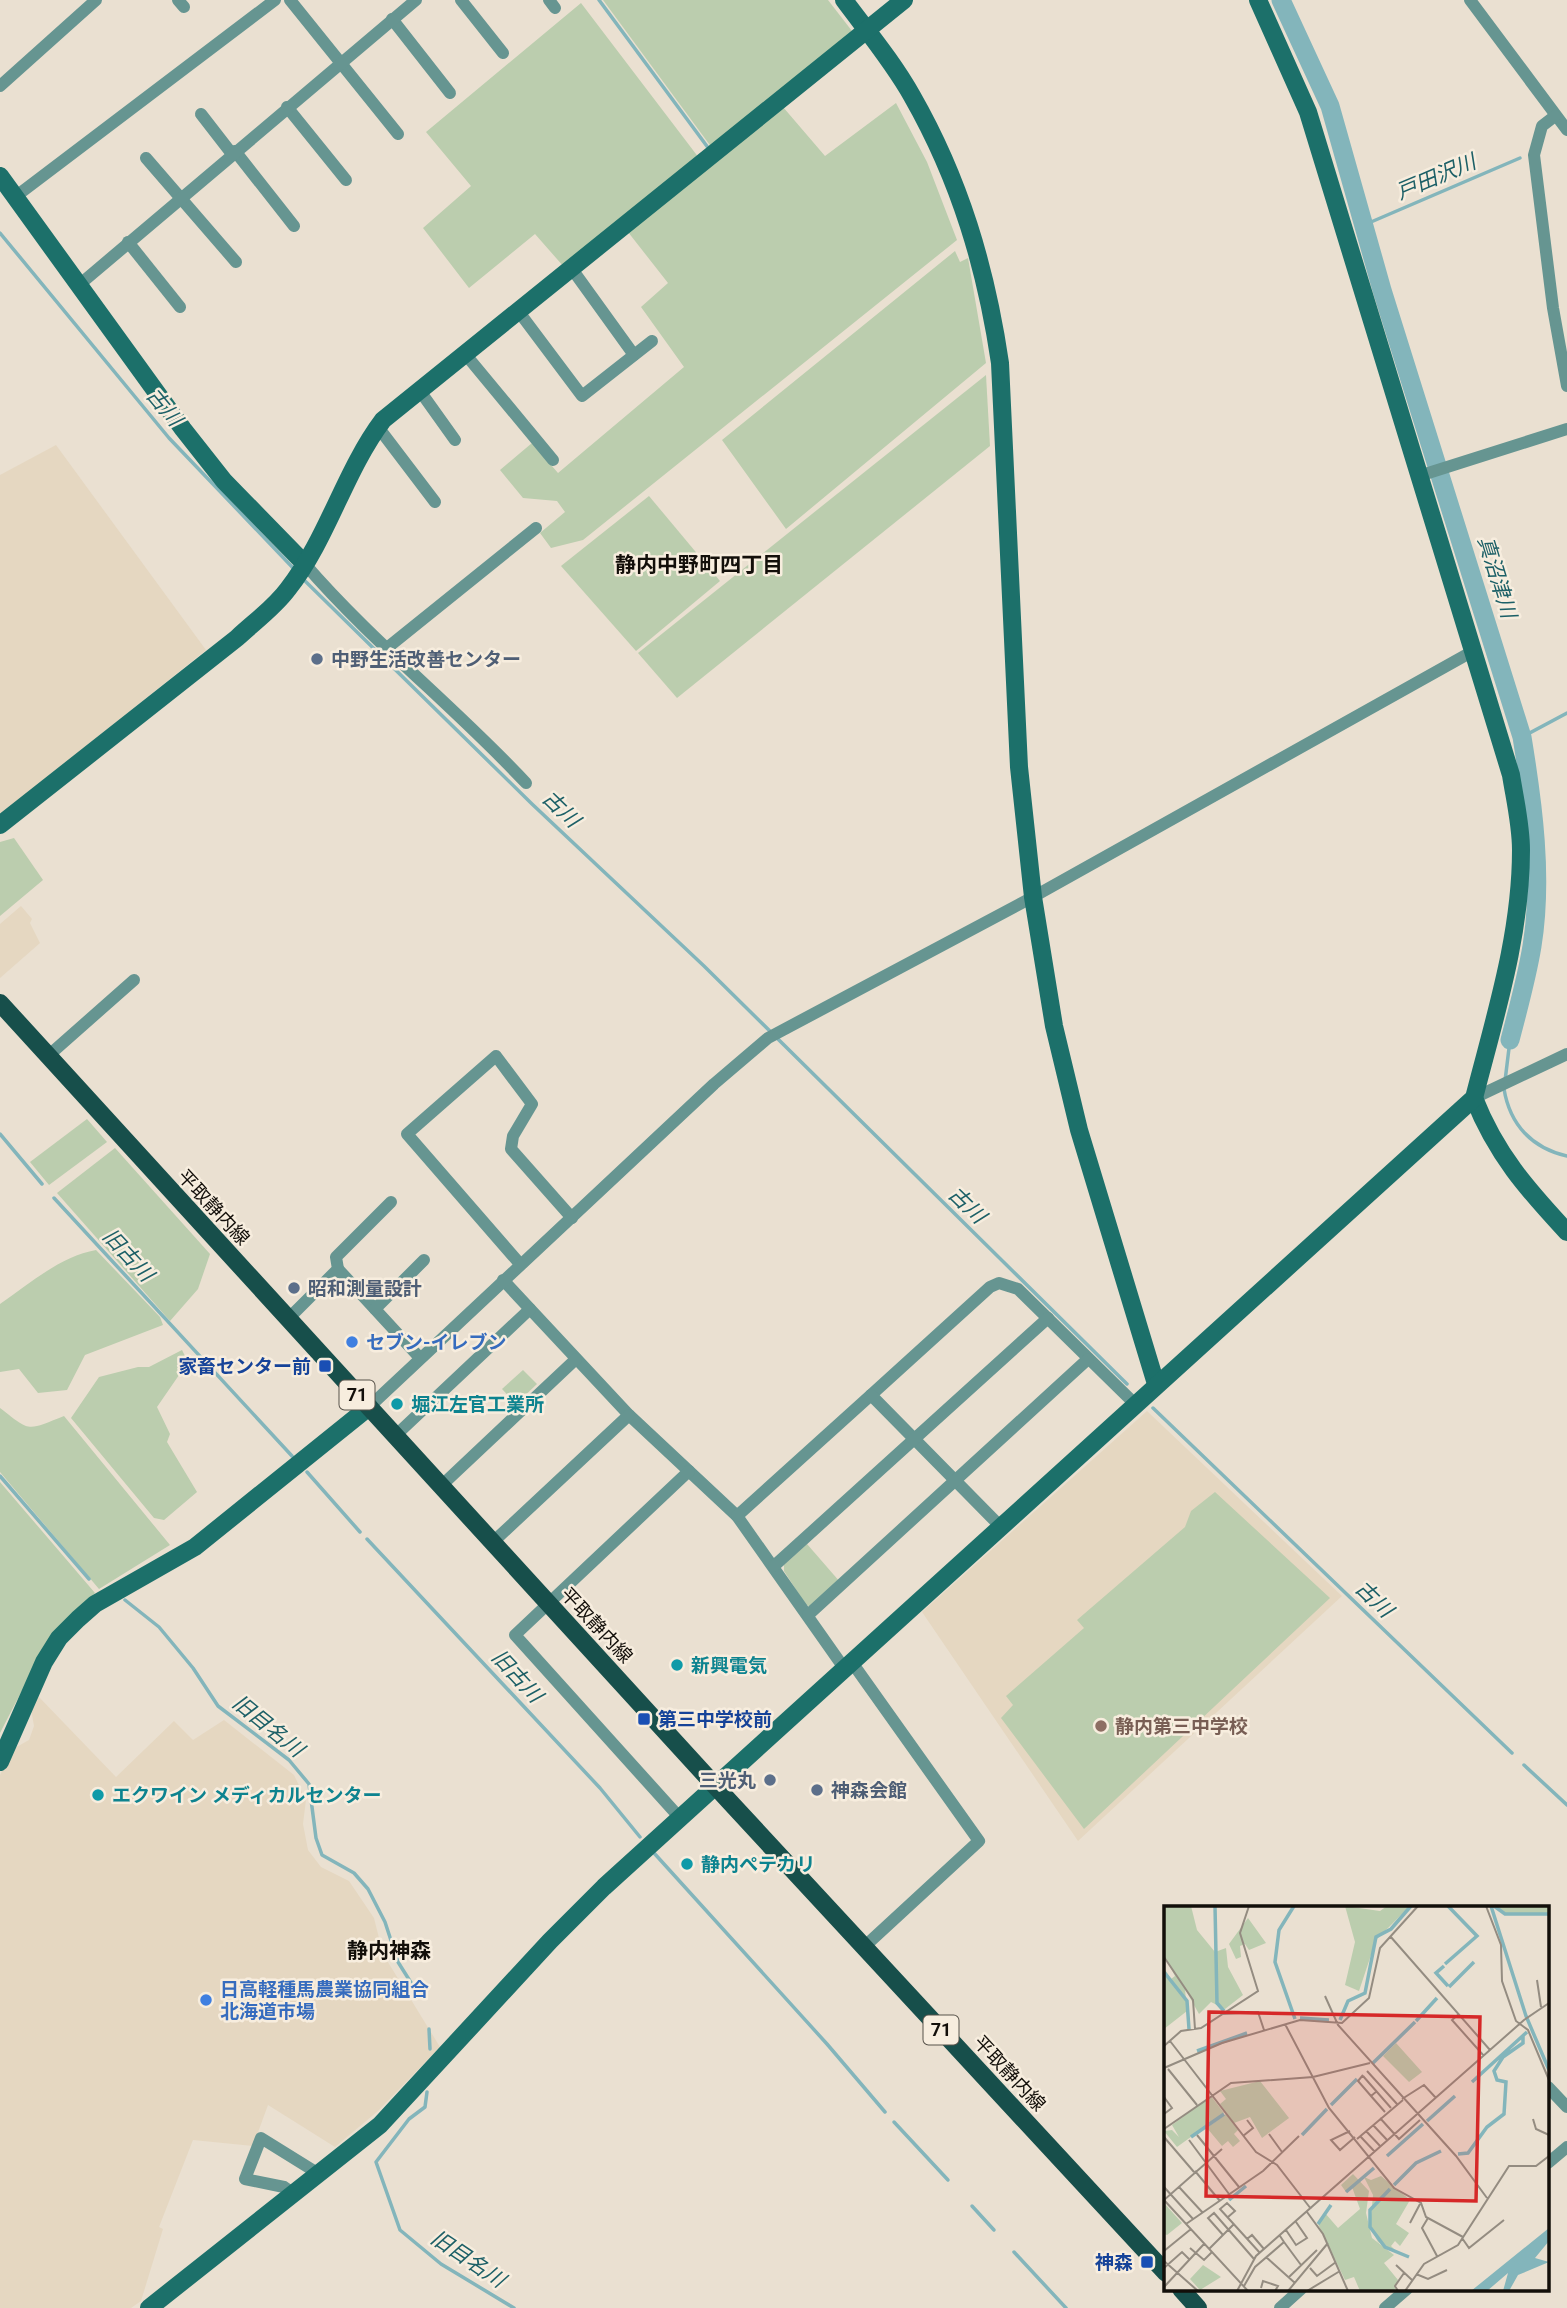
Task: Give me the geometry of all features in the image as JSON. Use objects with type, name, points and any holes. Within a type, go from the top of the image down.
[{"type":"main road","name":"平取静内線","points":[[0,1003],[715,1786],[1164,2271]]},
{"type":"main road","points":[[1182,2290],[1198,2308]]},
{"type":"street","points":[[0,86],[96,0]]},
{"type":"street","points":[[15,197],[275,0]]},
{"type":"street","points":[[290,0],[398,134]]},
{"type":"street","points":[[79,285],[416,0]]},
{"type":"street","points":[[461,0],[503,53]]},
{"type":"street","points":[[844,0],[911,94],[944,158],[977,246],[991,304],[1000,363],[1019,767],[1033,897],[1054,1026],[1079,1130],[1156,1384]]},
{"type":"street","points":[[0,825],[237,638],[274,605],[299,571],[356,457],[377,427],[904,0]]},
{"type":"street","points":[[1258,0],[1308,112],[1426,473],[1511,775],[1521,848],[1511,954],[1474,1098],[1489,1137],[1531,1194],[1567,1232]]},
{"type":"street","points":[[1470,0],[1567,130]]},
{"type":"street","points":[[392,19],[450,93]]},
{"type":"street","points":[[287,107],[346,180]]},
{"type":"street","points":[[201,114],[294,226]]},
{"type":"street","points":[[1555,116],[1542,126],[1534,155],[1553,308],[1567,386]]},
{"type":"street","points":[[146,158],[236,262]]},
{"type":"street","points":[[0,176],[224,481],[299,571],[488,742],[526,783]]},
{"type":"street","points":[[128,242],[180,307]]},
{"type":"street","points":[[572,269],[634,355]]},
{"type":"street","points":[[519,312],[582,396],[652,341]]},
{"type":"street","points":[[466,355],[553,460]]},
{"type":"street","points":[[420,391],[455,440]]},
{"type":"street","points":[[377,427],[435,502]]},
{"type":"street","points":[[1426,473],[1567,429]]},
{"type":"street","points":[[387,648],[536,528]]},
{"type":"street","points":[[0,1762],[44,1662],[59,1638],[78,1619],[95,1604],[195,1546],[369,1408],[714,1084],[773,1036],[1033,897],[1475,650]]},
{"type":"street","points":[[48,1056],[134,980]]},
{"type":"street","points":[[149,2308],[380,2125],[550,1941],[680,1818],[1474,1098],[1567,1054]]},
{"type":"street","points":[[520,1264],[407,1134],[496,1056],[532,1104],[513,1136],[511,1149],[572,1218]]},
{"type":"street","points":[[391,1202],[337,1257],[338,1269],[420,1358]]},
{"type":"street","points":[[375,1309],[424,1260]]},
{"type":"street","points":[[288,1319],[338,1269]]},
{"type":"street","points":[[503,1280],[629,1415],[737,1516],[808,1615],[979,1841],[864,1947]]},
{"type":"street","points":[[737,1516],[990,1287],[1008,1283],[1048,1318],[1134,1404]]},
{"type":"street","points":[[395,1436],[530,1309]]},
{"type":"street","points":[[774,1566],[1048,1318]]},
{"type":"street","points":[[441,1486],[576,1359]]},
{"type":"street","points":[[808,1615],[1088,1359]]},
{"type":"street","points":[[871,1395],[1000,1526]]},
{"type":"street","points":[[492,1542],[629,1415]]},
{"type":"street","points":[[680,1818],[515,1635],[689,1471]]},
{"type":"street","points":[[1550,2089],[1567,2107]]},
{"type":"street","points":[[294,2194],[284,2187],[245,2179],[261,2138],[319,2174]]},
{"type":"street","points":[[1550,2161],[1567,2147]]},
{"type":"street","points":[[1280,2308],[1300,2290]]},
{"type":"street","points":[[1385,2308],[1406,2290]]},
{"type":"shaded area","points":[[56,445],[206,650],[0,815],[0,475]]},
{"type":"shaded area","points":[[21,906],[32,919],[30,923],[40,943],[0,978],[0,924]]},
{"type":"shaded area","name":"静内第三中学校","points":[[1147,1411],[1342,1596],[1078,1841],[922,1612]]},
{"type":"shaded area","name":"日高軽種馬農業協同組合 北海道市場","points":[[38,1696],[116,1777],[174,1721],[193,1740],[224,1720],[294,1775],[306,1800],[303,1824],[308,1850],[321,1867],[349,1881],[374,1918],[383,1954],[440,2047],[378,2111],[335,2147],[268,2105],[253,2146],[193,2140],[159,2227],[163,2229],[141,2301],[131,2308],[0,2308],[0,1775],[13,1749],[29,1740],[34,1726],[31,1709]]},
{"type":"green space","points":[[603,0],[828,0],[852,31],[712,148]]},
{"type":"green space","points":[[581,3],[699,158],[564,267],[535,234],[469,288],[423,228],[471,186],[426,132]]},
{"type":"green space","points":[[896,103],[927,162],[957,240],[583,540],[551,548],[540,533],[565,512],[557,501],[523,498],[500,470],[532,443],[558,473],[684,367],[641,307],[668,283],[628,232],[783,107],[825,156]]},
{"type":"green space","points":[[955,251],[960,262],[968,258],[986,363],[786,529],[722,440]]},
{"type":"green space","points":[[986,375],[990,446],[677,698],[638,653]]},
{"type":"green space","points":[[649,496],[720,581],[636,651],[561,566]]},
{"type":"green space","points":[[14,838],[43,880],[0,916],[0,842]]},
{"type":"green space","points":[[87,1119],[107,1142],[49,1185],[30,1162]]},
{"type":"green space","points":[[115,1148],[210,1254],[198,1289],[170,1321],[57,1193]]},
{"type":"green space","points":[[96,1250],[160,1317],[163,1325],[85,1355],[67,1390],[38,1393],[19,1369],[0,1372],[0,1304],[58,1264]]},
{"type":"green space","points":[[182,1350],[188,1362],[157,1407],[170,1434],[167,1442],[197,1492],[164,1520],[154,1518],[71,1418],[99,1377],[138,1367],[149,1367]]},
{"type":"green space","points":[[523,1370],[537,1384],[516,1404],[502,1389]]},
{"type":"green space","points":[[0,1408],[29,1427],[64,1416],[170,1545],[99,1589],[0,1472]]},
{"type":"green space","points":[[0,1482],[95,1593],[47,1642],[0,1733]]},
{"type":"green space","points":[[1215,1492],[1330,1598],[1084,1829],[1001,1718],[1013,1705],[1006,1696],[1084,1628],[1077,1620],[1185,1527],[1191,1511]]},
{"type":"green space","points":[[807,1544],[840,1582],[812,1607],[806,1605],[784,1571],[784,1565]]},
{"type":"waterway","points":[[599,0],[709,149]]},
{"type":"waterway","name":"真沼津川","points":[[1281,0],[1330,106],[1382,290],[1522,737],[1533,815],[1537,894],[1530,958],[1510,1040]]},
{"type":"waterway","name":"戸田沢川","points":[[1364,225],[1520,158]]},
{"type":"waterway","name":"古川","points":[[0,233],[169,438],[295,570]]},
{"type":"waterway","name":"古川","points":[[302,578],[532,804],[704,966],[1127,1384]]},
{"type":"waterway","points":[[1522,737],[1567,713]]},
{"type":"waterway","name":"真沼津川","points":[[1505,1081],[1510,1040]]},
{"type":"waterway","name":"真沼津川","points":[[1504,1089],[1511,1114],[1525,1133],[1543,1147],[1567,1156]]},
{"type":"waterway","name":"旧古川","points":[[0,1134],[42,1184]]},
{"type":"waterway","name":"旧古川","points":[[54,1198],[292,1456]]},
{"type":"waterway","name":"古川","points":[[1153,1408],[1512,1753]]},
{"type":"waterway","name":"旧古川","points":[[307,1472],[360,1532]]},
{"type":"waterway","name":"旧目名川","points":[[0,1476],[89,1579]]},
{"type":"waterway","name":"旧古川","points":[[367,1539],[600,1788],[640,1837]]},
{"type":"waterway","name":"旧目名川","points":[[125,1600],[159,1627],[193,1668],[218,1706],[289,1760],[309,1784],[316,1838],[322,1855],[354,1873],[368,1889],[385,1922],[398,1962],[420,1997]]},
{"type":"waterway","name":"古川","points":[[1524,1765],[1567,1805]]},
{"type":"waterway","name":"旧古川","points":[[654,1853],[885,2112]]},
{"type":"waterway","name":"旧目名川","points":[[429,2029],[430,2049]]},
{"type":"waterway","name":"旧目名川","points":[[427,2092],[425,2107],[409,2119],[376,2162],[400,2230],[441,2264],[514,2308]]},
{"type":"waterway","name":"旧古川","points":[[894,2122],[948,2180]]},
{"type":"waterway","name":"旧古川","points":[[972,2206],[994,2230]]},
{"type":"waterway","name":"旧古川","points":[[1014,2252],[1066,2308]]},
{"type":"place","name":"中野生活改善センター","points":[[317,659]]},
{"type":"place","name":"昭和測量設計","points":[[294,1288]]},
{"type":"place","name":"セブン-イレブン","points":[[352,1342]]},
{"type":"place","name":"家畜センター前","points":[[325,1366]]},
{"type":"place","name":"堀江左官工業所","points":[[397,1404]]},
{"type":"place","name":"新興電気","points":[[677,1665]]},
{"type":"place","name":"第三中学校前","points":[[644,1719]]},
{"type":"place","name":"静内第三中学校","points":[[1101,1726]]},
{"type":"place","name":"三光丸","points":[[770,1780]]},
{"type":"place","name":"神森会館","points":[[817,1790]]},
{"type":"place","name":"エクワイン メディカルセンター","points":[[98,1795]]},
{"type":"place","name":"静内ぺテカリ","points":[[687,1864]]},
{"type":"place","name":"日高軽種馬農業協同組合 北海道市場","points":[[206,2000]]},
{"type":"place","name":"神森","points":[[1147,2262]]},
{"type":"district","name":"静内中野町四丁目","points":[[699,565]]},
{"type":"district","name":"静内神森","points":[[389,1951]]}]
